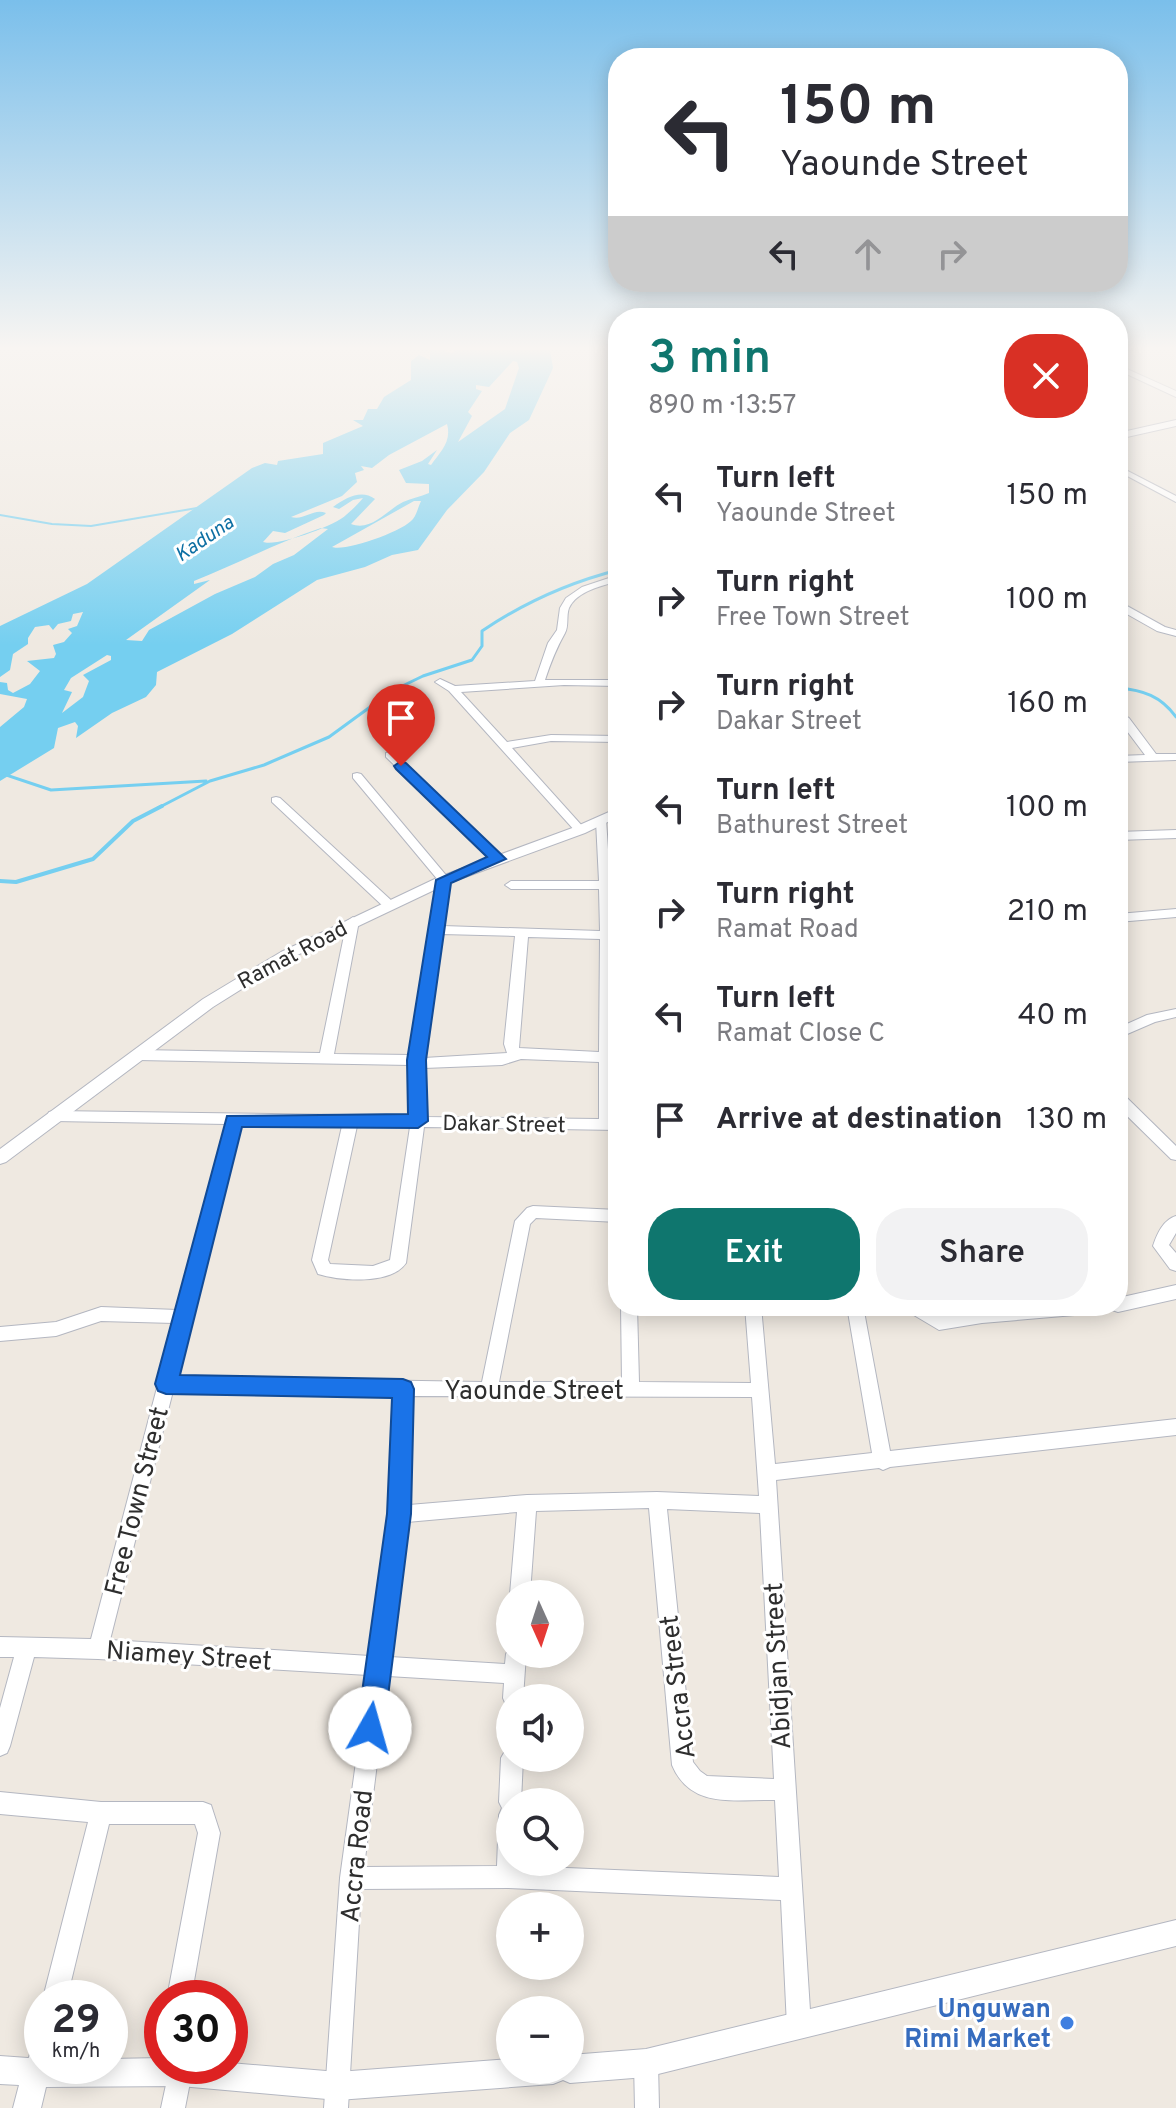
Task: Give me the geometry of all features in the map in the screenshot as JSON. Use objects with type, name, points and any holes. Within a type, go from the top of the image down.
[{"type":"street","points":[[1128,473],[1176,499]]},
{"type":"street","points":[[539,684],[553,643],[562,630],[560,612],[567,601],[581,591],[608,582]]},
{"type":"street","points":[[1128,610],[1161,629],[1176,633]]},
{"type":"street","points":[[440,682],[453,689],[580,830]]},
{"type":"street","points":[[453,689],[608,683]]},
{"type":"street","points":[[1128,727],[1152,757]]},
{"type":"street","points":[[505,746],[551,738],[608,739]]},
{"type":"street","points":[[390,755],[498,859]]},
{"type":"street","points":[[1128,758],[1176,757]]},
{"type":"street","points":[[351,1120],[320,1260],[324,1270],[381,1272],[398,1263],[418,1121],[417,1062],[434,930],[444,880],[357,776]]},
{"type":"street","points":[[276,800],[389,905]]},
{"type":"street","name":"Ramat Road","points":[[0,1158],[236,984],[353,921],[444,880],[608,818]]},
{"type":"street","points":[[602,821],[604,885],[608,897]]},
{"type":"street","points":[[1128,836],[1176,834]]},
{"type":"street","points":[[511,885],[604,885]]},
{"type":"street","points":[[1128,917],[1176,913]]},
{"type":"street","points":[[326,1057],[353,921]]},
{"type":"street","points":[[608,924],[605,935],[604,1057],[608,1091]]},
{"type":"street","points":[[434,930],[605,935]]},
{"type":"street","points":[[522,933],[511,1044],[513,1051],[521,1054],[604,1057]]},
{"type":"street","points":[[1128,1029],[1152,1018],[1176,1013]]},
{"type":"street","points":[[138,1055],[326,1057],[417,1062],[502,1060],[521,1054]]},
{"type":"street","points":[[1128,1108],[1176,1155]]},
{"type":"street","name":"Dakar Street","points":[[54,1116],[608,1125]]},
{"type":"street","name":"Free Town Street","points":[[98,1649],[181,1317],[234,1121]]},
{"type":"street","points":[[489,1390],[523,1221],[528,1214],[608,1216]]},
{"type":"street","points":[[1176,1222],[1164,1236],[1161,1246],[1176,1265]]},
{"type":"street","points":[[1128,1303],[1176,1292]]},
{"type":"street","points":[[0,1334],[56,1329],[101,1314],[181,1317]]},
{"type":"street","points":[[629,1316],[631,1390]]},
{"type":"street","name":"Abidjan Street","points":[[754,1316],[769,1505],[799,2026]]},
{"type":"street","points":[[857,1316],[883,1462]]},
{"type":"street","points":[[928,1316],[939,1323],[982,1316]]},
{"type":"street","name":"Yaounde Street","points":[[166,1384],[489,1390],[759,1390]]},
{"type":"street","name":"Accra Road","points":[[337,2097],[351,1878],[399,1514],[403,1389]]},
{"type":"street","points":[[766,1473],[1176,1427]]},
{"type":"street","points":[[399,1514],[527,1503],[657,1500],[769,1505]]},
{"type":"street","name":"Accra Street","points":[[657,1500],[683,1765],[692,1779],[704,1787],[784,1790]]},
{"type":"street","points":[[521,1580],[527,1503]]},
{"type":"street","name":"Niamey Street","points":[[0,1647],[98,1649],[378,1668],[496,1665]]},
{"type":"street","points":[[0,1746],[27,1647]]},
{"type":"street","points":[[0,1803],[101,1813],[203,1813],[209,1833],[182,1980]]},
{"type":"street","points":[[59,1980],[101,1813]]},
{"type":"street","points":[[351,1878],[508,1877],[790,1889]]},
{"type":"street","points":[[584,2068],[646,2063],[1176,1933]]},
{"type":"street","points":[[646,2063],[647,2108]]},
{"type":"street","points":[[0,2070],[24,2064]]},
{"type":"street","points":[[248,2083],[337,2097],[496,2077]]},
{"type":"street","points":[[27,2108],[33,2084]]},
{"type":"street","points":[[172,2084],[173,2108]]},
{"type":"water","name":"Kaduna","points":[[323,448],[401,448],[372,468],[361,466],[364,470],[355,473],[357,482],[342,496],[291,517],[317,512],[326,513],[324,515],[285,533],[273,531],[263,542],[292,539],[194,581],[194,584],[210,580],[126,640],[142,641],[149,630],[294,555],[328,529],[322,528],[340,520],[363,498],[339,509],[333,507],[348,498],[364,495],[375,499],[351,524],[358,526],[372,523],[403,502],[429,493],[429,484],[406,483],[399,470],[422,461],[437,450],[428,464],[431,465],[443,448],[500,448],[484,472],[447,510],[418,550],[392,555],[365,567],[317,580],[232,634],[157,672],[156,685],[146,697],[112,713],[76,738],[78,726],[75,722],[58,728],[54,748],[0,781],[0,727],[24,707],[27,699],[0,694],[0,682],[7,683],[8,690],[13,693],[30,684],[40,671],[27,661],[54,658],[53,645],[64,642],[72,633],[68,629],[77,626],[83,612],[73,614],[71,621],[58,624],[53,630],[49,625],[35,627],[28,644],[13,654],[10,670],[0,677],[0,626],[87,584],[252,468],[323,454]],"holes":[[[414,501],[421,501],[416,515],[407,524],[361,544],[332,547]],[[107,655],[111,656],[111,660],[83,675],[89,681],[83,697],[62,713],[72,692],[64,690],[71,678]]]},
{"type":"waterway","points":[[0,515],[52,524],[91,526],[197,508]]},
{"type":"waterway","points":[[158,808],[210,781],[264,765],[329,737],[392,691],[423,676],[472,660],[482,646],[482,631],[514,611],[564,587],[608,573]]},
{"type":"waterway","points":[[1128,689],[1151,695],[1176,717]]},
{"type":"waterway","points":[[0,773],[51,790],[206,781]]},
{"type":"waterway","points":[[0,881],[16,882],[93,859],[133,821],[162,806]]},
{"type":"place","name":"Unguwan Rimi Market","points":[[1067,2023]]},
{"type":"route","points":[[370,1728],[399,1514],[403,1389],[166,1384],[234,1121],[418,1121],[417,1060],[434,930],[444,880],[498,859],[401,766]]}]
